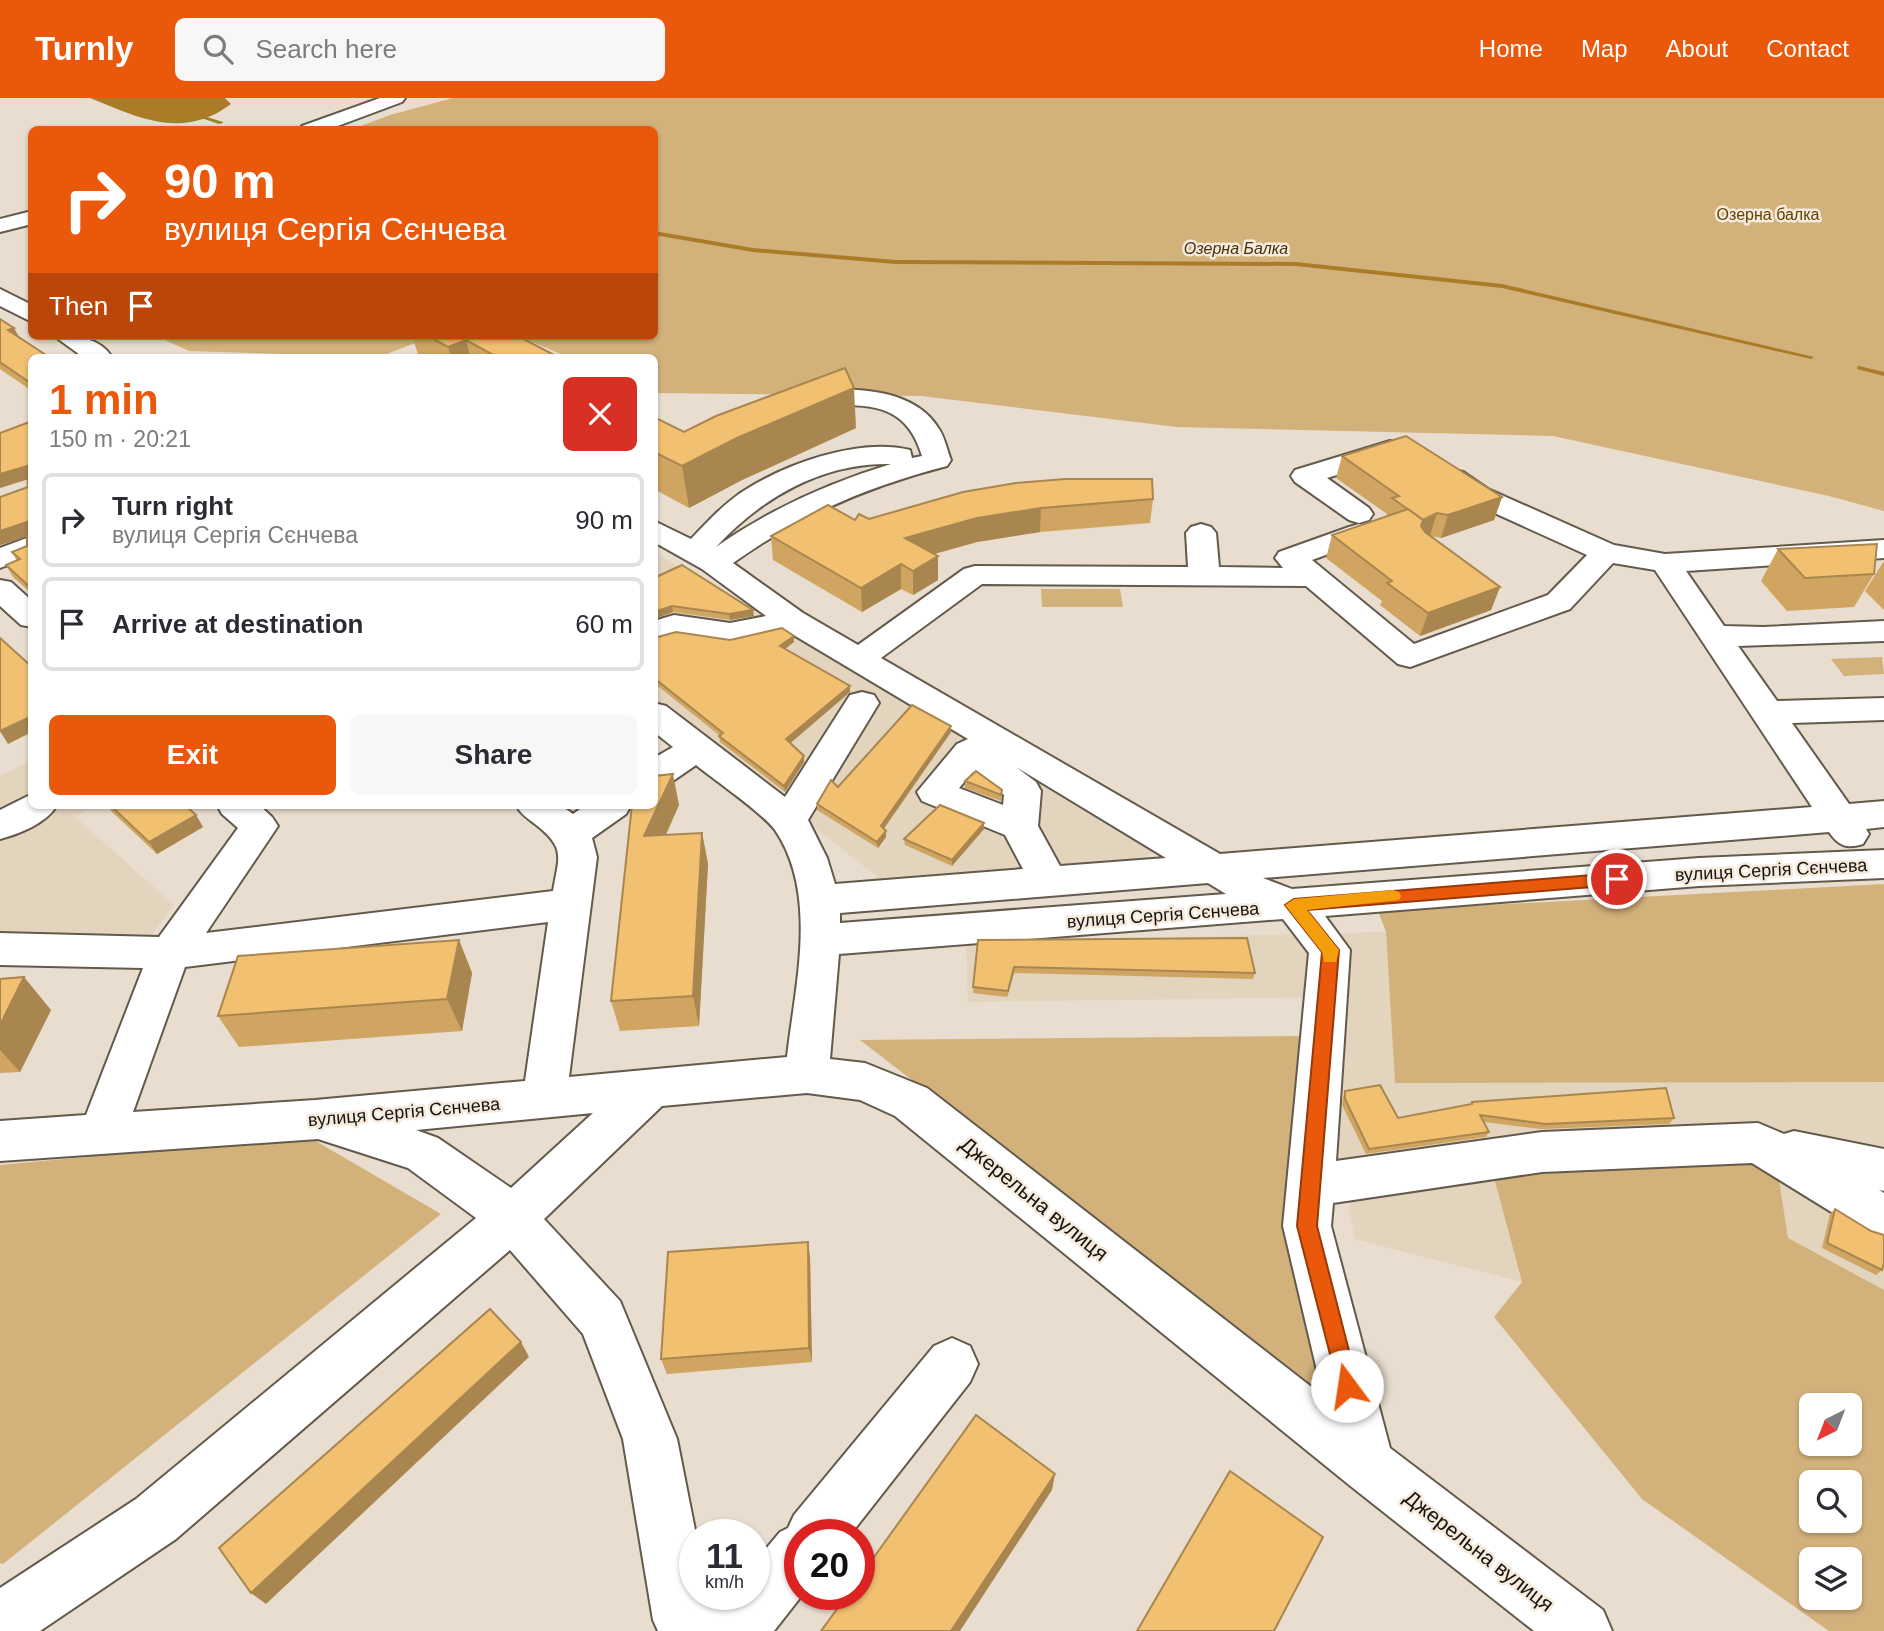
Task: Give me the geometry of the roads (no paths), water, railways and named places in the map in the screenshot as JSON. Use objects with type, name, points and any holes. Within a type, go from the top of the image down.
[{"type":"street","points":[[320,126],[396,98]]},
{"type":"street","points":[[0,226],[28,218]]},
{"type":"street","points":[[0,296],[28,313]]},
{"type":"street","points":[[72,340],[95,354]]},
{"type":"street","points":[[704,558],[734,512],[774,486],[852,457],[881,454],[937,460],[926,429],[906,408],[880,401],[780,400]]},
{"type":"street","points":[[1606,553],[1559,602],[1410,657],[1290,558],[1359,524],[1305,476],[1404,445],[1478,495],[1606,553],[1665,563],[1884,549]]},
{"type":"street","points":[[658,532],[704,558],[792,620],[859,659],[983,746],[1248,888],[1294,905],[1330,950],[1313,1185],[1307,1226],[1367,1465]]},
{"type":"street","points":[[1201,533],[1204,576]]},
{"type":"street","points":[[0,559],[28,547]]},
{"type":"street","points":[[1665,563],[1838,817],[1878,865]]},
{"type":"street","points":[[859,659],[975,575],[1314,577]]},
{"type":"street","points":[[0,589],[28,614]]},
{"type":"street","points":[[1494,593],[1524,615]]},
{"type":"street","points":[[0,633],[28,620]]},
{"type":"street","points":[[658,631],[674,625],[730,634],[792,620]]},
{"type":"street","points":[[1713,635],[1763,637],[1884,631]]},
{"type":"street","points":[[1735,667],[1763,637]]},
{"type":"street","points":[[789,820],[862,703]]},
{"type":"street","points":[[1767,713],[1884,709]]},
{"type":"street","points":[[658,717],[789,820],[808,858],[820,920],[807,1074]]},
{"type":"street","points":[[983,746],[936,792],[1019,826]]},
{"type":"street","points":[[983,746],[1023,791],[1019,826],[1048,880]]},
{"type":"street","points":[[658,773],[698,747]]},
{"type":"street","points":[[0,826],[32,809]]},
{"type":"street","points":[[104,1134],[114,1097],[170,953],[259,827],[239,809]]},
{"type":"street","points":[[539,809],[572,833],[578,857],[547,1066],[547,1099]]},
{"type":"street","points":[[572,833],[607,809]]},
{"type":"street","points":[[820,920],[1048,880],[1884,814]]},
{"type":"street","name":"вулиця Сергія Сєнчева","points":[[820,920],[1294,905],[1699,872],[1878,865]]},
{"type":"street","points":[[0,949],[170,953],[572,904]]},
{"type":"street","name":"вулиця Сергія Сєнчева","points":[[0,1141],[315,1120],[807,1074]]},
{"type":"street","name":"Джерельна вулиця","points":[[807,1074],[865,1082],[911,1102],[1367,1465],[1582,1631]]},
{"type":"street","points":[[0,1621],[45,1595],[156,1518],[513,1217],[649,1090]]},
{"type":"street","points":[[315,1120],[422,1152],[513,1217],[548,1261],[602,1318],[650,1439],[683,1619],[699,1631]]},
{"type":"street","points":[[1313,1185],[1542,1152],[1758,1143],[1884,1170]]},
{"type":"street","points":[[1758,1143],[1884,1218]]},
{"type":"street","points":[[827,1519],[952,1364]]},
{"type":"street","points":[[736,1631],[784,1572]]},
{"type":"waterway","name":"Озерна Балка","points":[[194,114],[221,123]]},
{"type":"waterway","name":"Озерна Балка","points":[[658,234],[753,250],[896,262],[1296,264],[1502,286],[1811,357]]},
{"type":"waterway","name":"Озерна Балка","points":[[1859,368],[1884,374]]},
{"type":"park label","name":"Озерна балка","points":[[1768,214]]}]
